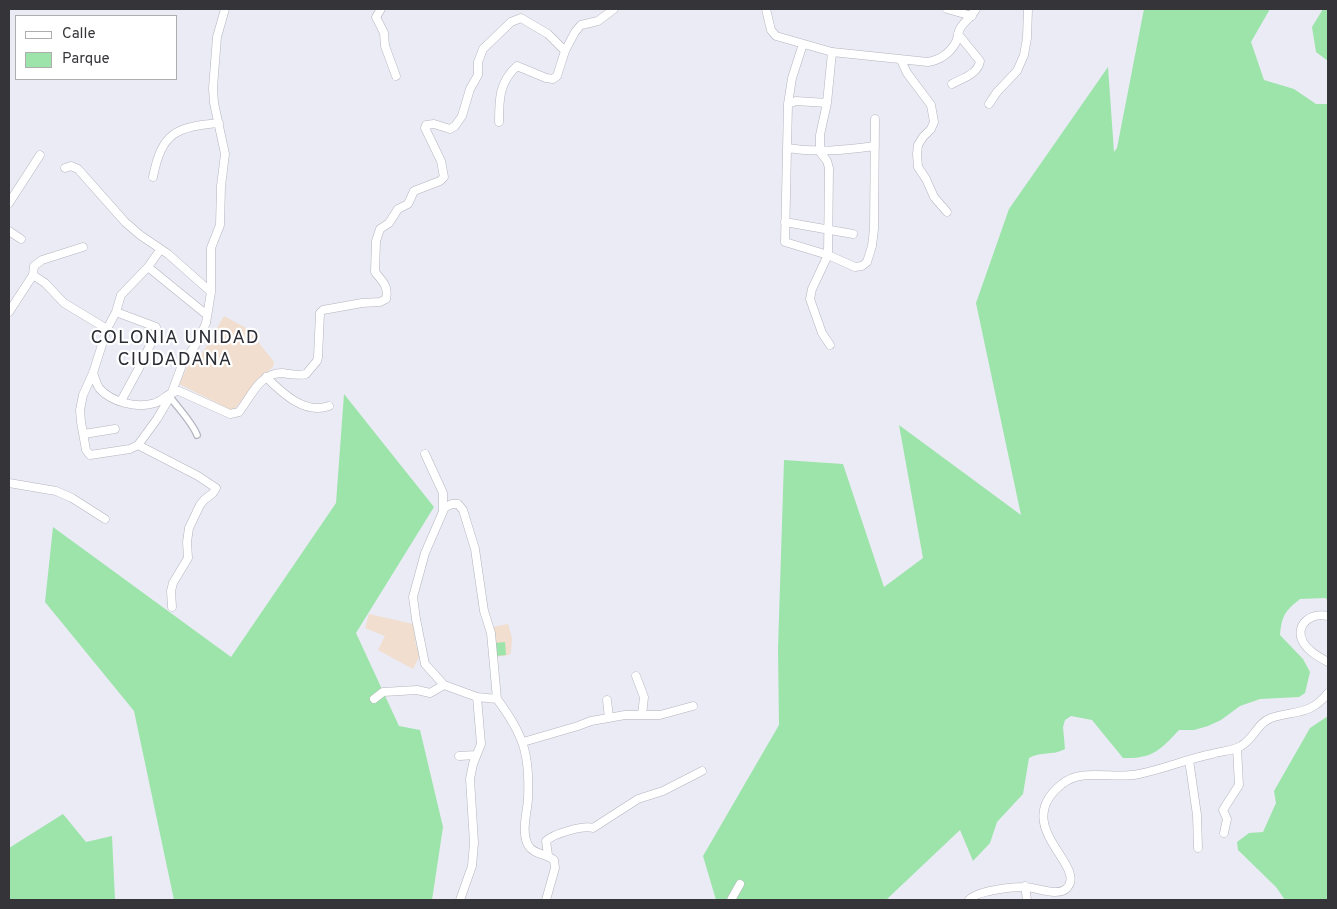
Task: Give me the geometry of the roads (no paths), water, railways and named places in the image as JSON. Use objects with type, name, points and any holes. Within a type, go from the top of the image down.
[{"type":"street","points":[[160,250],[148,267],[121,295],[93,373],[78,408],[86,450],[90,455],[130,449],[138,445],[158,419],[171,394],[182,365],[198,342],[206,323],[211,292],[211,248],[220,225],[224,154],[213,88],[217,37],[225,9]]},
{"type":"street","points":[[381,9],[376,17],[384,33],[385,46],[396,76]]},
{"type":"street","points":[[498,122],[502,86],[510,72],[517,66],[553,79],[557,76],[564,51],[575,32],[582,26],[598,22],[614,9]]},
{"type":"street","points":[[766,9],[773,34],[803,44],[832,52],[928,62],[945,56],[956,42],[960,28],[974,12]]},
{"type":"street","points":[[947,9],[974,12]]},
{"type":"street","points":[[989,104],[997,92],[1017,71],[1024,55],[1027,38],[1028,9]]},
{"type":"street","points":[[93,373],[98,386],[105,394],[137,406],[157,402],[179,390],[230,414],[238,412],[266,377],[281,373],[303,376],[318,357],[319,317],[323,310],[362,303],[380,302],[386,299],[388,291],[383,280],[375,272],[376,241],[380,229],[390,223],[398,209],[408,204],[414,191],[440,181],[444,177],[441,161],[425,128],[426,125],[434,124],[450,129],[455,126],[462,116],[470,89],[478,75],[478,62],[483,49],[511,22],[521,18],[548,34],[564,51]]},
{"type":"street","points":[[952,84],[972,74],[980,65],[980,61],[958,34]]},
{"type":"street","points":[[803,44],[792,78],[788,104],[786,242],[855,267],[862,266],[867,262],[874,229],[875,119]]},
{"type":"street","points":[[830,345],[822,333],[810,299],[812,289],[828,256],[829,168],[827,160],[820,152],[820,135],[827,103],[832,52]]},
{"type":"street","points":[[901,60],[907,73],[931,105],[934,122],[931,129],[918,145],[918,167],[934,197],[948,212]]},
{"type":"street","points":[[788,104],[796,100],[827,103]]},
{"type":"street","points":[[153,177],[156,161],[168,138],[192,126],[219,123]]},
{"type":"street","points":[[787,148],[820,152],[875,146]]},
{"type":"street","points":[[9,203],[40,155]]},
{"type":"street","points":[[65,168],[71,166],[78,169],[125,222],[140,236],[211,292]]},
{"type":"street","points":[[785,222],[853,234]]},
{"type":"street","points":[[9,231],[21,239]]},
{"type":"street","points":[[9,312],[33,275],[34,266],[42,260],[83,247]]},
{"type":"street","points":[[148,267],[207,315]]},
{"type":"street","points":[[33,275],[45,283],[64,303],[107,330]]},
{"type":"street","points":[[116,312],[156,327],[156,331],[139,368],[121,401]]},
{"type":"street","points":[[266,377],[277,388],[306,407],[320,409],[329,406]]},
{"type":"street","points":[[171,394],[180,411],[188,419],[191,427],[198,435]]},
{"type":"street","points":[[84,434],[115,429]]},
{"type":"street","points":[[138,445],[198,476],[216,488],[200,505],[189,528],[186,542],[188,558],[173,583],[171,591],[172,607]]},
{"type":"street","points":[[425,454],[443,493],[443,513]]},
{"type":"street","points":[[9,483],[56,491],[72,498],[105,520]]},
{"type":"street","points":[[497,699],[477,697],[444,685],[425,664],[413,596],[425,553],[445,507],[452,504],[458,504],[463,510],[475,549],[484,611],[491,633],[497,699],[507,712],[523,742],[527,758],[528,800],[524,827],[528,846],[533,851],[548,855],[554,860],[555,868],[546,900]]},
{"type":"street","points":[[1328,616],[1313,616],[1305,621],[1300,628],[1300,635],[1304,644],[1312,653],[1328,662]]},
{"type":"street","points":[[636,676],[644,698],[642,714]]},
{"type":"street","points":[[374,699],[383,692],[417,690],[430,693],[444,685]]},
{"type":"street","points":[[969,900],[971,897],[982,892],[1024,886],[1060,892],[1067,888],[1070,882],[1070,872],[1047,832],[1042,818],[1044,806],[1052,792],[1063,782],[1077,775],[1138,775],[1237,748],[1248,740],[1264,721],[1270,718],[1304,712],[1328,693]]},
{"type":"street","points":[[460,900],[472,866],[474,843],[470,779],[481,744],[477,697]]},
{"type":"street","points":[[607,700],[609,718]]},
{"type":"street","points":[[523,742],[591,721],[642,714],[660,715],[693,706]]},
{"type":"street","points":[[1224,833],[1227,819],[1223,810],[1239,784],[1237,748]]},
{"type":"street","points":[[459,756],[476,755]]},
{"type":"street","points":[[1189,760],[1197,815],[1198,848]]},
{"type":"street","points":[[548,855],[546,841],[550,837],[577,828],[587,826],[593,828],[638,799],[663,791],[702,771]]},
{"type":"street","points":[[731,900],[740,884]]},
{"type":"street","points":[[1024,886],[1027,900]]},
{"type":"district","name":"COLONIA UNIDAD CIUDADANA","points":[[175,350]]}]
